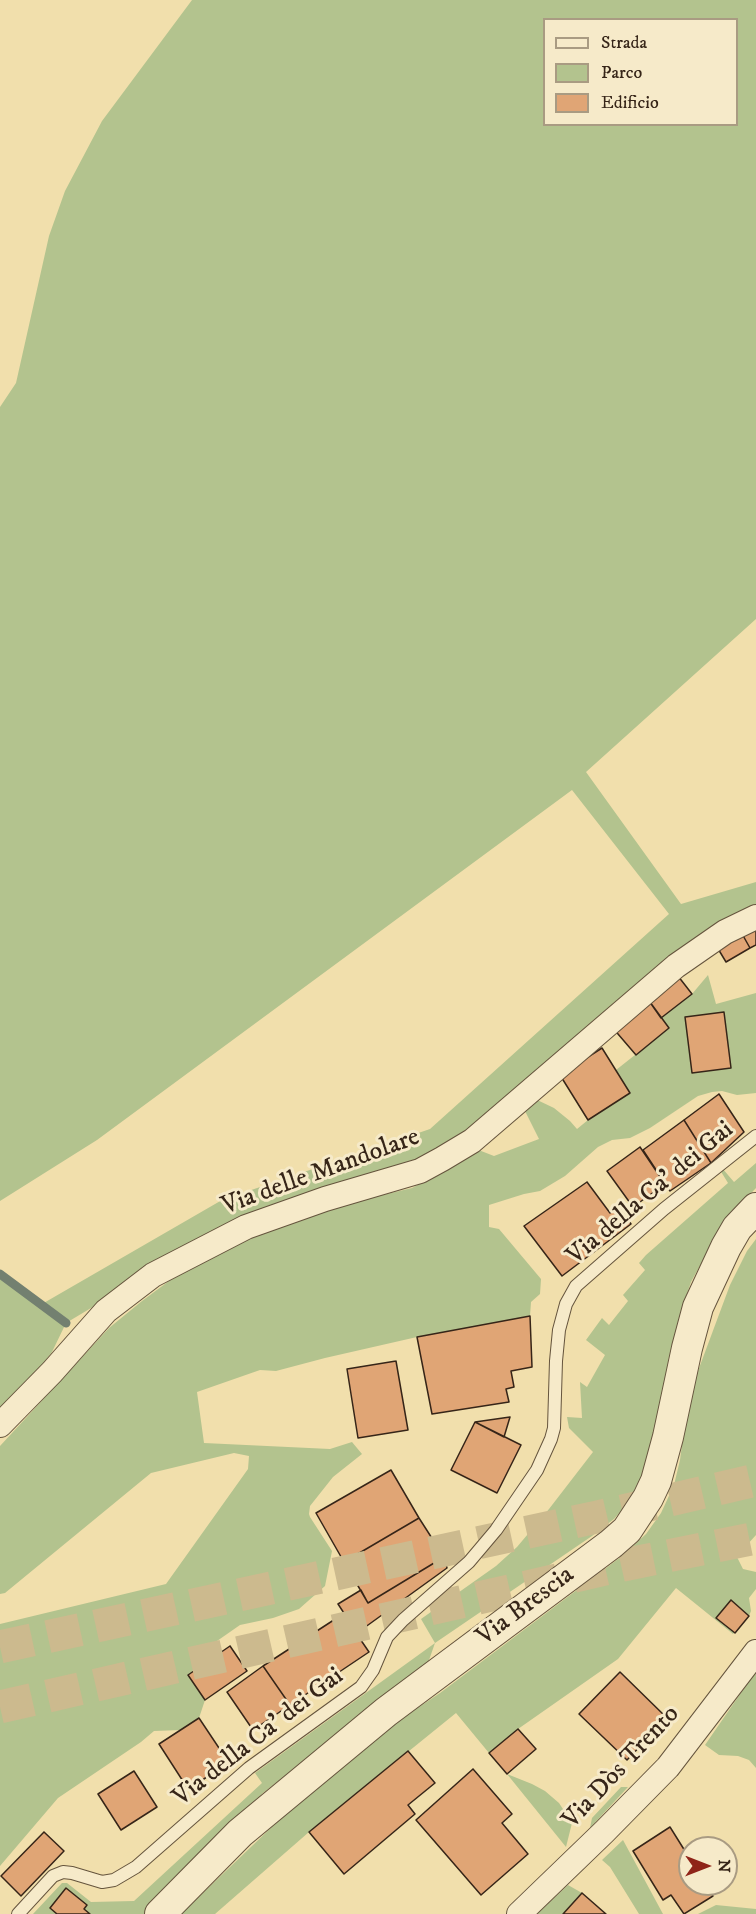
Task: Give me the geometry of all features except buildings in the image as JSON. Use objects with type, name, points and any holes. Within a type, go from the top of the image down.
[{"type":"street","name":"Via delle Mandolare","points":[[0,1425],[52,1372],[106,1311],[153,1275],[246,1227],[325,1198],[420,1171],[442,1159],[472,1141],[676,966],[725,932],[756,916]]},
{"type":"street","name":"Via Brescia","points":[[160,1914],[240,1833],[377,1719],[627,1530],[656,1481],[687,1348],[699,1307],[726,1247],[738,1228],[756,1208]]},
{"type":"street","name":"Via Dòs Trento","points":[[519,1914],[668,1767],[756,1652]]},
{"type":"lane","name":"Via della Ca' dei Gai","points":[[18,1914],[53,1876],[63,1872],[102,1882],[114,1880],[136,1867],[249,1768],[361,1687],[372,1670],[387,1637],[469,1562],[519,1499],[537,1470],[554,1428],[559,1330],[566,1304],[576,1286],[664,1209],[756,1136]]},
{"type":"green space","points":[[192,0],[756,0],[756,619],[586,772],[681,904],[756,882],[756,909],[447,1146],[96,1305],[66,1323],[52,1352],[20,1394],[0,1412],[0,1274],[42,1304],[222,1200],[430,1129],[669,914],[572,790],[97,1140],[0,1201],[0,407],[16,383],[49,236],[65,191],[102,121]]},
{"type":"green space","points":[[708,975],[716,1004],[756,993],[756,1093],[737,1095],[722,1091],[698,1096],[650,1128],[630,1138],[612,1140],[598,1147],[565,1176],[540,1191],[489,1205],[489,1227],[499,1229],[541,1279],[540,1294],[531,1302],[530,1316],[417,1337],[276,1371],[260,1370],[197,1392],[204,1443],[330,1449],[352,1442],[362,1454],[333,1477],[310,1506],[310,1517],[332,1551],[325,1586],[299,1609],[273,1618],[240,1625],[217,1641],[189,1675],[205,1700],[199,1718],[181,1730],[154,1731],[58,1798],[0,1866],[0,1624],[166,1584],[248,1469],[249,1456],[234,1453],[151,1473],[5,1593],[0,1594],[0,1446],[109,1328],[177,1275],[252,1235],[315,1211],[412,1188],[455,1165],[476,1149],[494,1156],[539,1139],[523,1107],[533,1098],[554,1108],[577,1129],[588,1120],[616,1070],[669,1028],[661,1018],[692,994]]},
{"type":"green space","points":[[756,1163],[756,1188],[732,1213],[719,1231],[691,1282],[669,1357],[657,1421],[642,1481],[633,1497],[614,1519],[592,1536],[435,1643],[421,1619],[496,1566],[517,1547],[593,1452],[569,1428],[567,1417],[582,1418],[580,1382],[587,1387],[605,1355],[586,1340],[602,1318],[609,1325],[628,1301],[623,1295],[645,1270],[639,1263],[646,1255],[728,1183],[720,1170],[722,1168],[734,1182]]},
{"type":"green space","points":[[756,1239],[756,1535],[746,1546],[740,1548],[737,1557],[743,1569],[756,1572],[756,1589],[749,1598],[751,1611],[749,1616],[733,1634],[676,1588],[618,1659],[518,1729],[489,1753],[456,1713],[309,1832],[215,1914],[181,1914],[277,1822],[348,1762],[404,1717],[440,1693],[622,1556],[646,1534],[661,1513],[674,1485],[680,1460],[690,1384],[695,1379],[730,1285],[747,1251]]},
{"type":"green space","points":[[435,1643],[428,1663],[263,1793],[145,1914],[33,1914],[62,1883],[67,1883],[91,1902],[134,1901],[262,1783],[255,1773]]},
{"type":"green space","points":[[756,1671],[756,1768],[749,1760],[738,1756],[719,1755],[705,1745]]},
{"type":"green space","points":[[507,1774],[545,1791],[559,1803],[572,1823],[566,1847]]},
{"type":"green space","points":[[621,1787],[628,1787],[590,1828],[592,1818]]},
{"type":"green space","points":[[623,1840],[663,1914],[639,1914],[610,1867],[602,1860]]},
{"type":"green space","points":[[568,1885],[582,1893],[563,1914],[537,1914]]},
{"type":"green space","points":[[716,1905],[756,1909],[756,1914],[698,1914]]},
{"type":"waterway","points":[[0,1274],[66,1323]]},
{"type":"tunnel","points":[[0,1647],[597,1517],[756,1480]]},
{"type":"tunnel","points":[[0,1707],[623,1565],[756,1538]]}]
